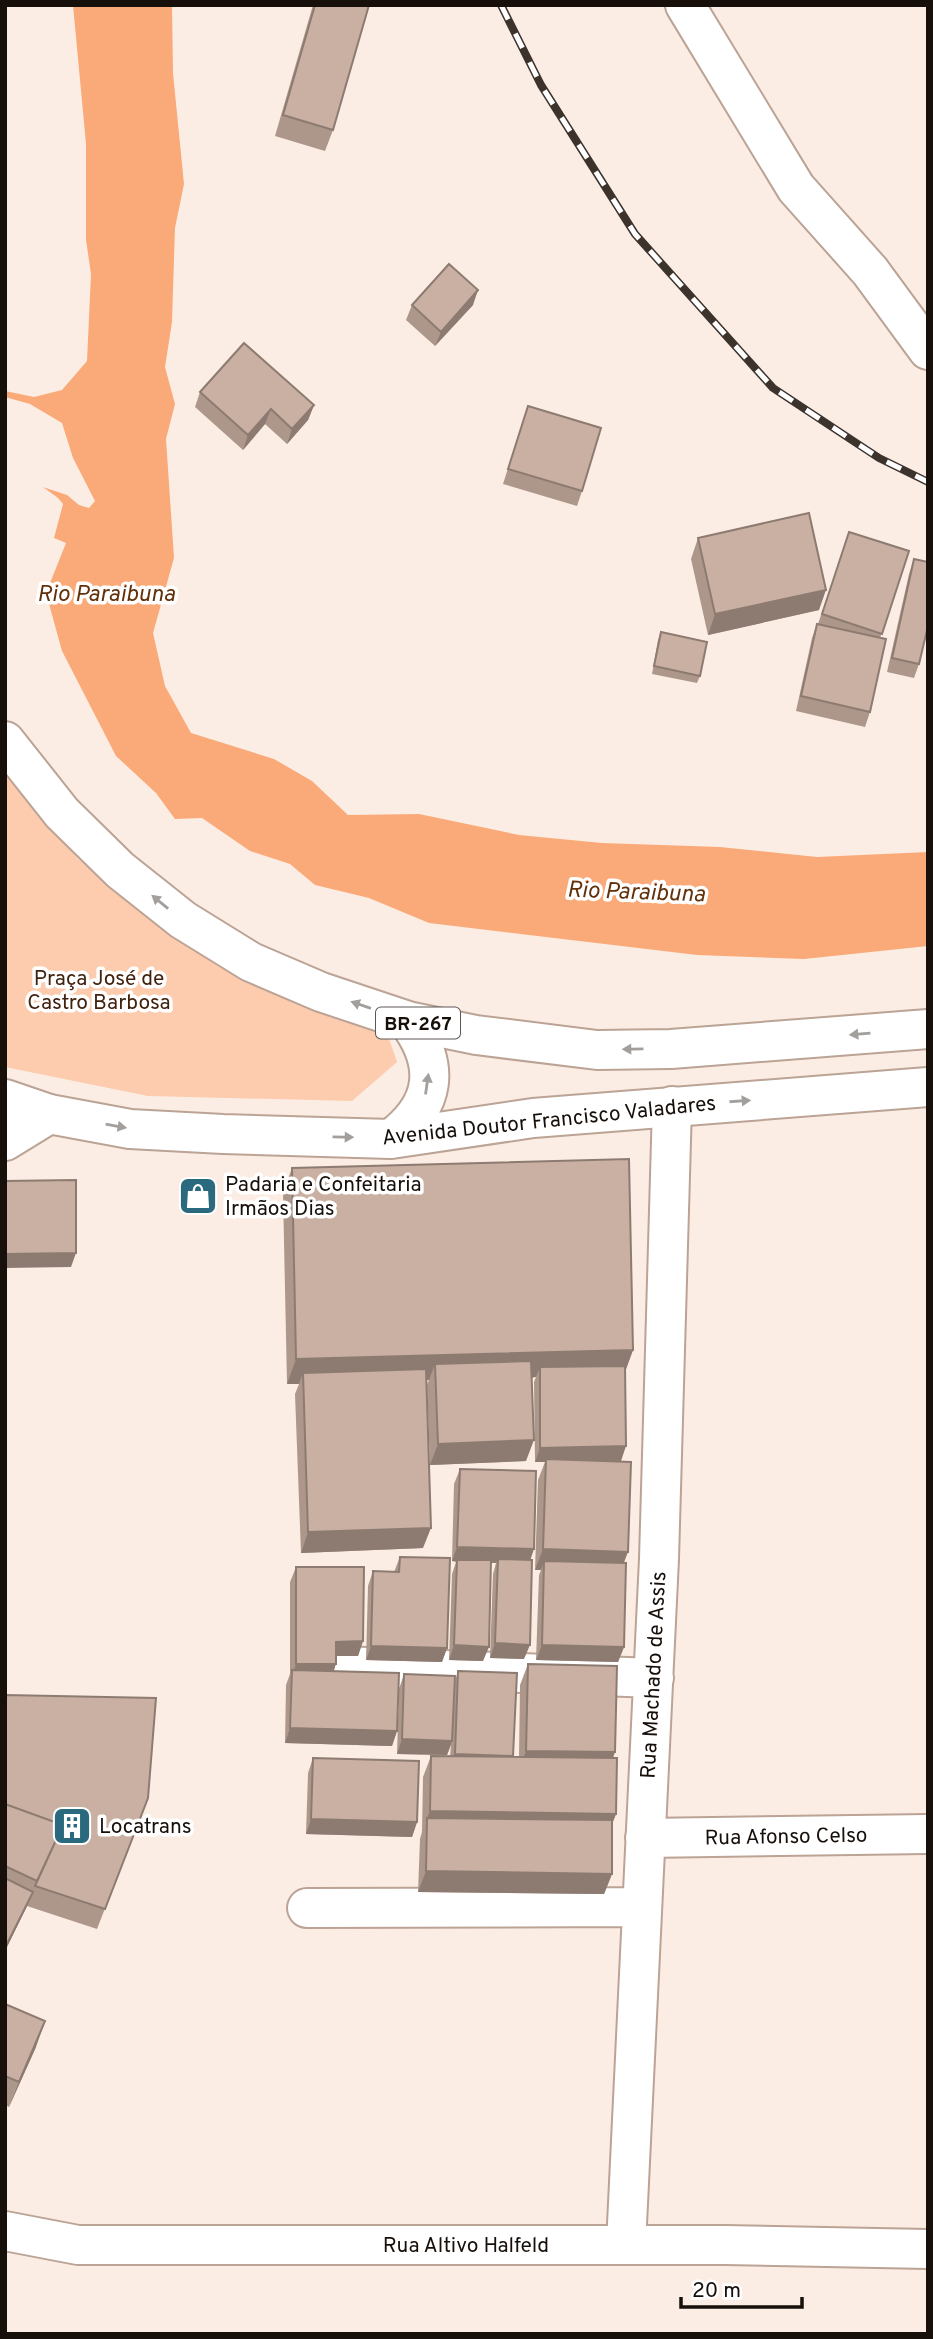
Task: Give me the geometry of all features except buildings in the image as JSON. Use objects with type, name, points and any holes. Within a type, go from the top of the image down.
[{"type":"main road","points":[[685,5],[796,188],[870,271],[928,350]]},
{"type":"main road","name":"BR-267","points":[[5,740],[62,813],[120,870],[183,920],[251,962],[321,992],[408,1021],[476,1035],[597,1050],[671,1049],[928,1029]]},
{"type":"main road","points":[[391,1139],[410,1125],[423,1106],[429,1084],[429,1061],[422,1040],[408,1021]]},
{"type":"main road","name":"Avenida Doutor Francisco Valadares","points":[[5,1099],[49,1114],[131,1129],[391,1139],[533,1118],[928,1087]]},
{"type":"main road","name":"Rua Machado de Assis","points":[[626,2245],[654,1678],[672,1105]]},
{"type":"main road","points":[[5,1141],[49,1114]]},
{"type":"main road","points":[[341,1666],[654,1678]]},
{"type":"main road","name":"Rua Afonso Celso","points":[[645,1838],[928,1834]]},
{"type":"main road","points":[[306,1908],[642,1907]]},
{"type":"main road","name":"Rua Altivo Halfeld","points":[[5,2231],[78,2245],[626,2245],[928,2249]]},
{"type":"green space","name":"Praça José de Castro Barbosa","points":[[5,771],[78,859],[170,928],[387,1033],[397,1062],[352,1101],[148,1096],[5,1067]]},
{"type":"water","name":"Rio Paraibuna","points":[[73,5],[172,5],[173,73],[184,184],[175,228],[172,322],[165,367],[175,404],[166,439],[174,558],[153,633],[165,686],[191,733],[274,759],[312,781],[348,815],[419,814],[519,835],[602,843],[720,847],[817,857],[928,852],[928,946],[804,959],[697,955],[429,923],[369,898],[315,885],[290,864],[250,851],[202,818],[175,819],[156,793],[116,756],[62,651],[46,593],[66,543],[54,538],[63,504],[43,487],[67,495],[79,505],[89,508],[95,501],[73,458],[62,423],[30,404],[5,397],[5,391],[34,397],[62,390],[87,361],[91,274],[86,240],[86,144]]},
{"type":"railway","points":[[501,5],[541,85],[635,234],[773,388],[879,458],[928,482]]},
{"type":"place","name":"Padaria e Confeitaria Irmãos Dias","points":[[198,1196]]},
{"type":"place","name":"Locatrans","points":[[72,1826]]}]
